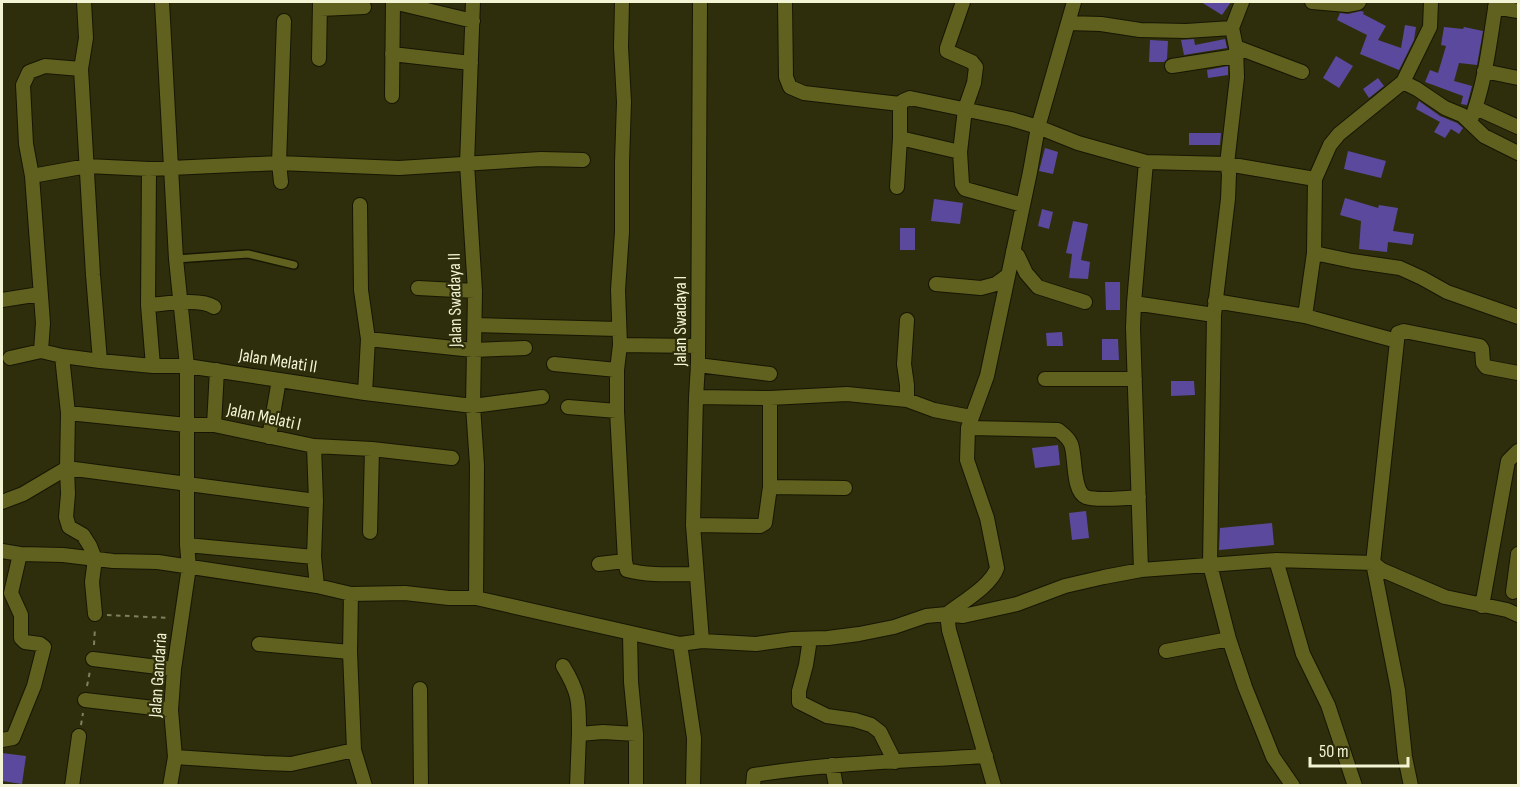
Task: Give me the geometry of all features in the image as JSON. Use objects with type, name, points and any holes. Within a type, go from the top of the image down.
[{"type":"street","points":[[84,2],[86,38],[81,69],[100,361]]},
{"type":"street","name":"Jalan Gandaria","points":[[162,2],[176,258],[187,366],[188,425],[187,545],[189,567],[174,669],[171,710],[175,757],[170,786]]},
{"type":"street","points":[[392,96],[393,2],[473,21]]},
{"type":"street","name":"Jalan Swadaya II","points":[[473,2],[467,164],[476,325],[473,406],[477,465],[476,598]]},
{"type":"street","points":[[622,2],[621,47],[624,102],[617,411],[625,561],[627,570],[635,572],[697,574]]},
{"type":"street","name":"Jalan Swadaya I","points":[[700,2],[698,364],[693,525],[702,641]]},
{"type":"street","points":[[785,2],[786,76],[790,87],[804,93],[900,104],[910,98],[1011,119],[1078,143],[1146,162],[1227,164],[1315,179]]},
{"type":"street","points":[[963,2],[947,48],[950,53],[972,62],[976,67],[974,83],[965,109],[960,152],[962,184],[965,189],[1023,205]]},
{"type":"street","points":[[947,614],[987,583],[994,576],[997,568],[987,518],[966,460],[970,423],[987,376],[1038,127],[1074,2]]},
{"type":"street","points":[[1242,2],[1232,28],[1237,76],[1215,308],[1210,565],[1229,639],[1245,687],[1274,757],[1293,786]]},
{"type":"street","points":[[1312,2],[1347,5],[1359,2]]},
{"type":"street","points":[[1305,316],[1314,253],[1315,179],[1330,145],[1339,134],[1402,82],[1430,27],[1431,2]]},
{"type":"street","points":[[1470,122],[1476,108],[1484,71],[1495,4],[1518,11]]},
{"type":"street","points":[[319,59],[320,5],[364,7]]},
{"type":"street","points":[[281,182],[279,163],[284,21]]},
{"type":"street","points":[[1068,23],[1101,24],[1140,30],[1186,31],[1232,28]]},
{"type":"street","points":[[1172,66],[1236,52],[1302,72]]},
{"type":"street","points":[[392,54],[471,63]]},
{"type":"street","points":[[41,351],[43,323],[32,176],[26,144],[23,85],[29,72],[45,66],[81,69]]},
{"type":"street","points":[[1484,71],[1518,78]]},
{"type":"street","points":[[1402,82],[1462,116],[1484,136],[1518,153]]},
{"type":"street","points":[[897,187],[900,104]]},
{"type":"street","points":[[1476,108],[1518,127]]},
{"type":"street","points":[[900,138],[960,152]]},
{"type":"street","points":[[32,176],[87,166],[149,169],[279,163],[399,168],[541,159],[583,160]]},
{"type":"street","points":[[1141,570],[1134,303],[1146,162]]},
{"type":"street","points":[[149,169],[148,305],[153,366]]},
{"type":"street","points":[[360,205],[361,290],[368,339],[365,393]]},
{"type":"street","points":[[1013,251],[1026,273],[1038,287],[1085,302]]},
{"type":"street","points":[[1314,253],[1400,268],[1447,292],[1518,317]]},
{"type":"street","points":[[936,284],[981,288],[996,284],[1007,276]]},
{"type":"street","points":[[418,288],[475,291]]},
{"type":"street","points":[[2,300],[40,294]]},
{"type":"street","points":[[148,305],[208,303],[214,307]]},
{"type":"street","points":[[1134,303],[1305,316],[1397,340]]},
{"type":"street","points":[[907,320],[904,364],[907,400]]},
{"type":"street","points":[[476,325],[618,329]]},
{"type":"street","points":[[1411,786],[1405,757],[1398,690],[1373,563],[1398,333],[1404,331],[1480,346],[1486,367],[1518,373]]},
{"type":"street","points":[[368,339],[474,350],[525,348]]},
{"type":"street","points":[[620,345],[698,346]]},
{"type":"street","name":"Jalan Melati II","points":[[10,358],[41,351],[100,361],[153,366],[187,366],[365,393],[473,406],[542,397]]},
{"type":"street","points":[[62,356],[68,413],[66,516],[69,526],[83,535],[94,559],[92,582],[95,615]]},
{"type":"street","points":[[554,364],[617,370]]},
{"type":"street","points":[[698,364],[770,374]]},
{"type":"street","points":[[214,426],[217,370]]},
{"type":"street","points":[[1045,378],[1135,379]]},
{"type":"street","points":[[269,437],[279,380]]},
{"type":"street","points":[[696,397],[770,398],[847,394],[907,400],[970,423],[1058,430],[1065,435],[1071,445],[1078,491],[1085,497],[1094,499],[1139,497]]},
{"type":"street","points":[[693,525],[760,526],[765,523],[770,488],[770,398]]},
{"type":"street","points":[[568,407],[617,411]]},
{"type":"street","name":"Jalan Melati I","points":[[68,413],[214,426],[314,446],[372,448],[452,458]]},
{"type":"street","points":[[314,446],[316,501],[314,557],[317,586]]},
{"type":"street","points":[[370,532],[372,448]]},
{"type":"street","points":[[1482,606],[1508,461],[1518,451]]},
{"type":"street","points":[[2,502],[23,494],[67,468],[316,501]]},
{"type":"street","points":[[770,488],[845,489]]},
{"type":"street","points":[[187,545],[314,557]]},
{"type":"street","points":[[2,551],[158,562],[317,586],[351,594],[405,593],[448,598],[476,598],[680,644],[702,641],[756,644],[859,634],[894,627],[926,616],[947,614],[963,616],[1017,604],[1065,586],[1141,570],[1276,560],[1373,563],[1382,570],[1445,597],[1507,610],[1518,615]]},
{"type":"street","points":[[2,740],[13,738],[34,686],[44,647],[40,644],[25,642],[21,638],[21,615],[11,592],[20,554]]},
{"type":"street","points":[[1513,592],[1518,554]]},
{"type":"street","points":[[1276,560],[1303,654],[1328,705],[1355,786]]},
{"type":"street","points":[[599,564],[625,561]]},
{"type":"street","points":[[351,594],[350,652],[354,750],[364,786]]},
{"type":"street","points":[[947,614],[949,630],[994,786]]},
{"type":"street","points":[[630,634],[631,682],[636,734],[636,786]]},
{"type":"street","points":[[810,639],[799,691],[799,702],[827,716],[871,725],[880,732],[895,762]]},
{"type":"street","points":[[1166,651],[1229,639]]},
{"type":"street","points":[[259,644],[350,652]]},
{"type":"street","points":[[680,644],[693,738],[693,786]]},
{"type":"street","points":[[93,659],[174,669]]},
{"type":"street","points":[[563,666],[573,683],[579,702],[578,786]]},
{"type":"street","points":[[420,689],[421,786]]},
{"type":"street","points":[[85,700],[171,710]]},
{"type":"street","points":[[579,734],[603,732],[636,734]]},
{"type":"street","points":[[72,786],[79,736]]},
{"type":"street","points":[[175,757],[291,764],[354,750]]},
{"type":"street","points":[[753,786],[754,775],[788,770],[832,765],[986,756]]},
{"type":"street","points":[[832,765],[836,786]]},
{"type":"lane","points":[[176,258],[248,254],[294,265]]},
{"type":"path","points":[[79,736],[93,659],[95,615],[182,618]]},
{"type":"building","points":[[1201,2],[1231,2],[1222,15]]},
{"type":"building","points":[[1361,11],[1386,26],[1378,40],[1401,48],[1405,25],[1416,27],[1414,40],[1399,70],[1360,54],[1367,35],[1337,20],[1340,13]]},
{"type":"building","points":[[1444,27],[1463,29],[1464,27],[1483,31],[1477,65],[1459,63],[1454,81],[1472,86],[1467,105],[1461,104],[1463,96],[1425,82],[1430,70],[1438,73],[1446,46],[1441,45]]},
{"type":"building","points":[[1194,39],[1195,45],[1225,39],[1227,48],[1184,55],[1181,40]]},
{"type":"building","points":[[1150,40],[1168,41],[1167,59],[1164,62],[1149,62]]},
{"type":"building","points":[[1336,56],[1353,66],[1339,88],[1323,78]]},
{"type":"building","points":[[1228,66],[1228,75],[1208,78],[1207,70]]},
{"type":"building","points":[[1378,78],[1384,86],[1369,98],[1363,89]]},
{"type":"building","points":[[1419,101],[1440,116],[1457,123],[1463,128],[1459,134],[1451,129],[1445,138],[1434,132],[1440,122],[1416,109]]},
{"type":"building","points":[[1189,133],[1221,133],[1220,145],[1189,145]]},
{"type":"building","points":[[1045,148],[1058,152],[1053,174],[1039,171]]},
{"type":"building","points":[[1348,151],[1386,161],[1381,178],[1344,169]]},
{"type":"building","points":[[1345,198],[1378,208],[1379,205],[1398,208],[1393,231],[1414,234],[1412,245],[1388,242],[1387,252],[1359,249],[1361,221],[1340,215]]},
{"type":"building","points":[[934,199],[963,203],[960,224],[931,221]]},
{"type":"building","points":[[1042,209],[1053,212],[1049,229],[1038,226]]},
{"type":"building","points":[[1073,221],[1088,224],[1081,260],[1090,262],[1088,279],[1069,278],[1072,254],[1066,253]]},
{"type":"building","points":[[900,228],[915,228],[915,250],[900,250]]},
{"type":"building","points":[[1105,282],[1120,282],[1120,310],[1106,310]]},
{"type":"building","points":[[1062,332],[1063,346],[1047,346],[1046,333]]},
{"type":"building","points":[[1102,339],[1118,339],[1119,360],[1102,360]]},
{"type":"building","points":[[1171,381],[1194,381],[1195,395],[1171,396]]},
{"type":"building","points":[[1058,445],[1060,465],[1035,468],[1032,448]]},
{"type":"building","points":[[1086,511],[1089,538],[1072,540],[1069,513]]},
{"type":"building","points":[[1272,523],[1274,545],[1219,550],[1220,528]]},
{"type":"building","points":[[2,753],[26,756],[22,784],[2,781]]}]
